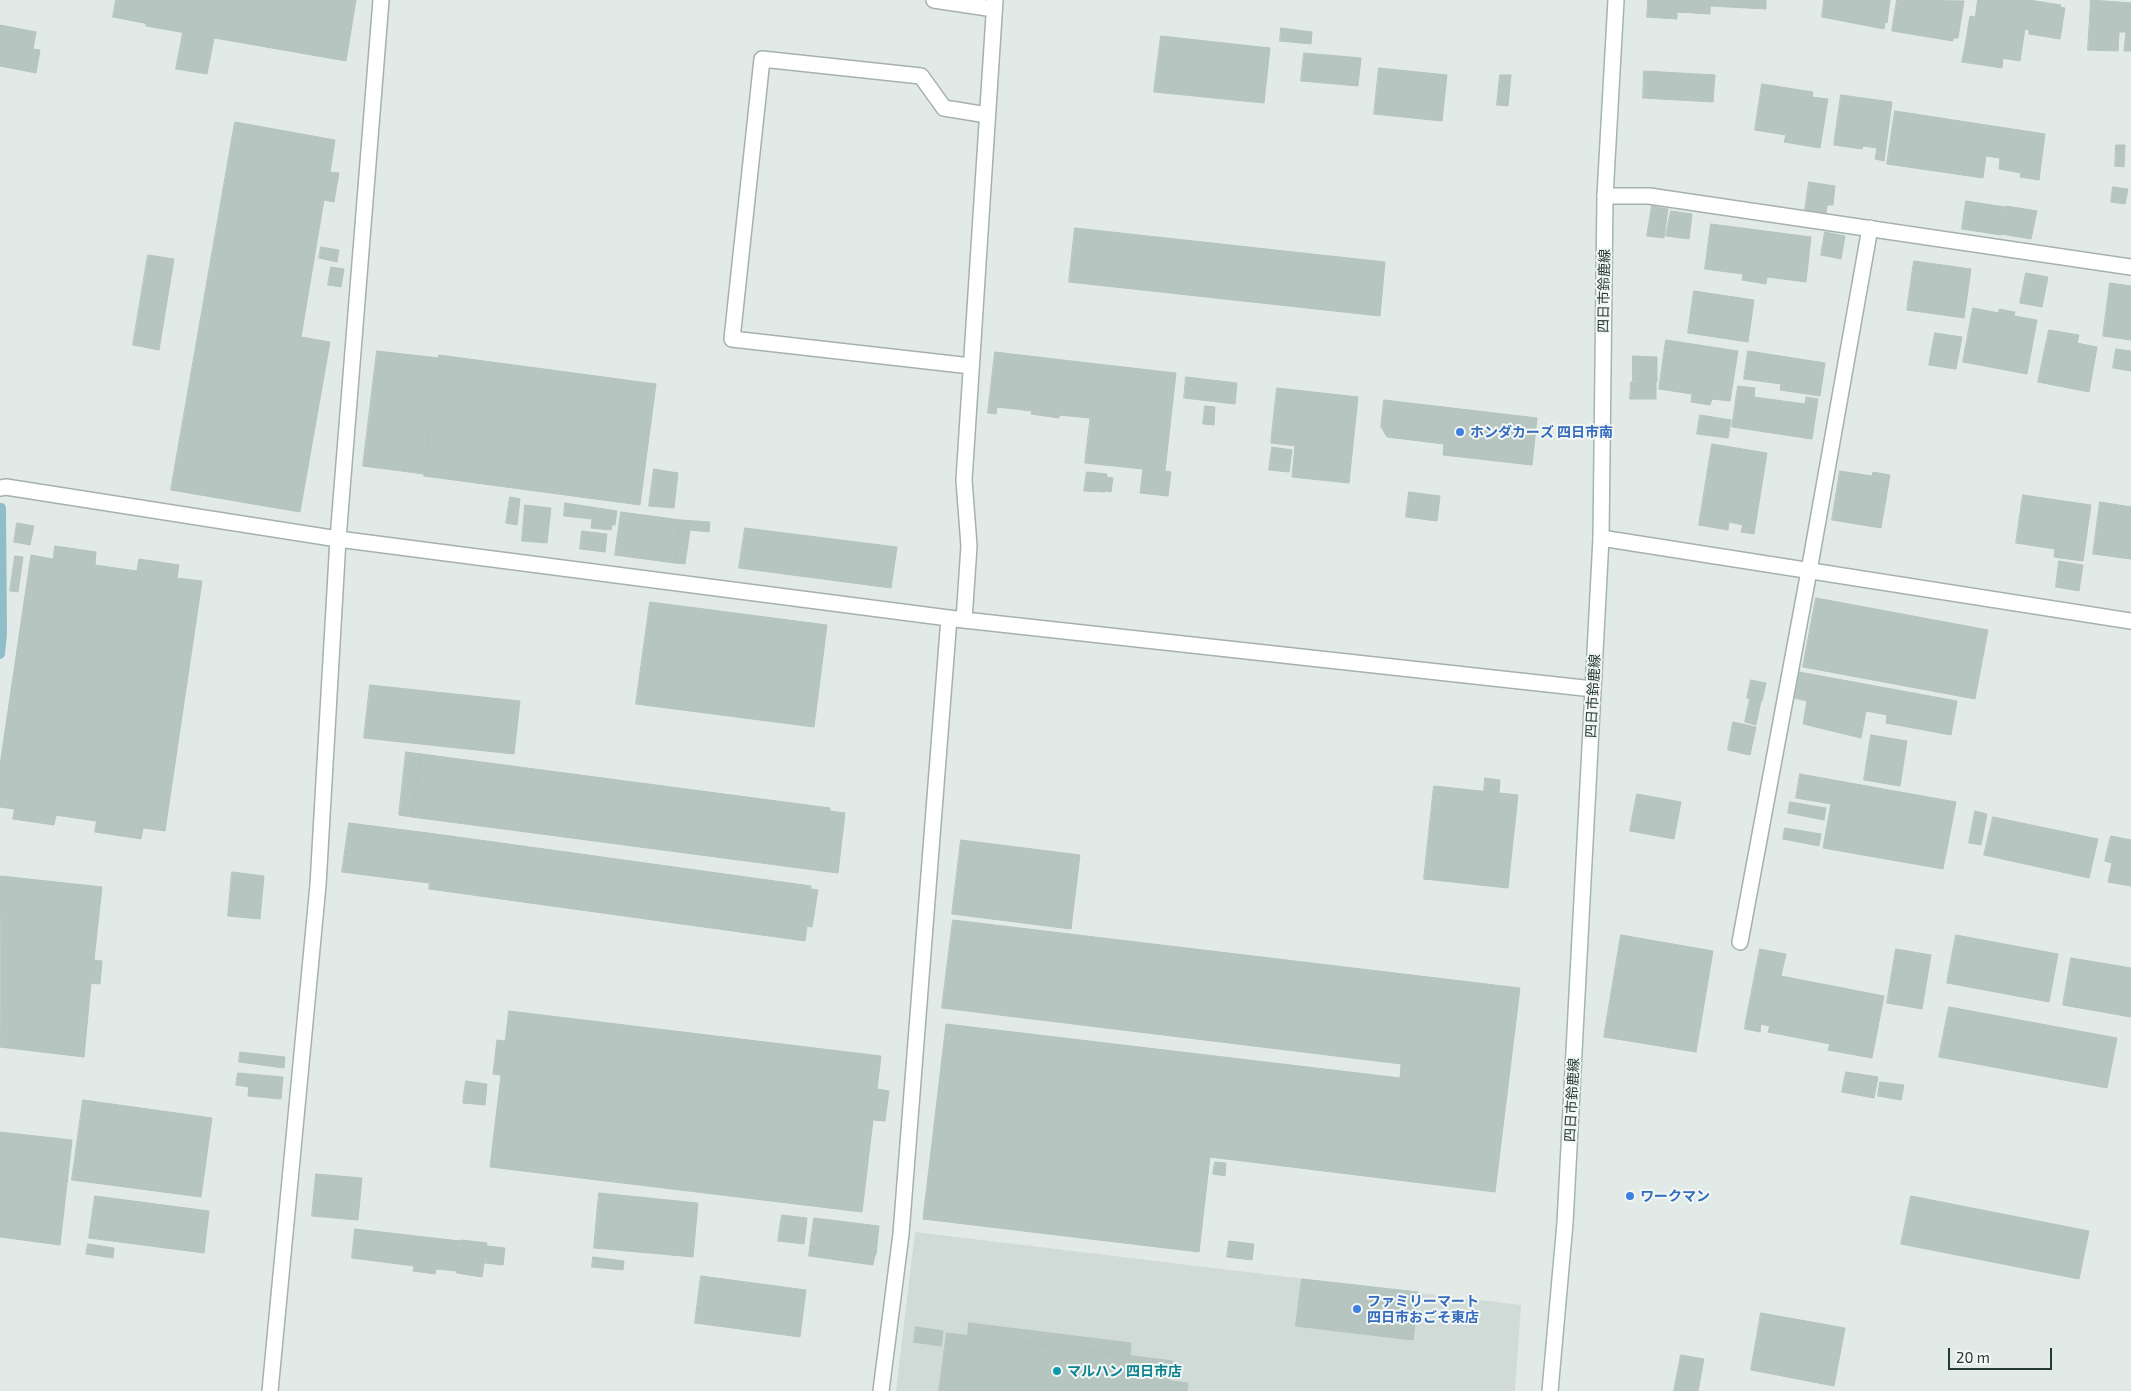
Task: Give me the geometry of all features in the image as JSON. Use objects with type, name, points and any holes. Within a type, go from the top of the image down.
[{"type":"street","points":[[270,1391],[318,885],[338,540],[380,0]]},
{"type":"street","points":[[881,1391],[900,1234],[957,618],[969,546],[964,480],[994,4],[934,0]]},
{"type":"street","name":"四日市鈴鹿線","points":[[1550,1391],[1566,1213],[1594,689],[1601,538],[1605,196],[1616,0]]},
{"type":"street","points":[[971,366],[732,339],[762,59],[921,76],[944,108],[987,115]]},
{"type":"street","points":[[1605,196],[1649,196],[2131,267]]},
{"type":"street","points":[[1740,942],[1809,572],[1870,228]]},
{"type":"street","points":[[0,488],[6,487],[338,540],[957,618],[1594,689]]},
{"type":"street","points":[[1601,538],[2131,621]]},
{"type":"shaded area","points":[[915,1232],[1521,1305],[1515,1391],[896,1391]]},
{"type":"building","points":[[116,0],[148,0],[144,23],[113,17]]},
{"type":"building","points":[[148,0],[356,0],[346,61],[146,26],[144,23]]},
{"type":"building","points":[[1648,0],[1766,0],[1766,9],[1710,6],[1710,14],[1677,12],[1677,19],[1647,17]]},
{"type":"building","points":[[1824,0],[1890,0],[1887,23],[1885,22],[1884,29],[1822,17]]},
{"type":"building","points":[[1897,0],[1964,1],[1958,38],[1953,38],[1953,41],[1892,31]]},
{"type":"building","points":[[1978,0],[2029,0],[2061,5],[2060,7],[2065,8],[2060,39],[2029,34],[2029,30],[2025,29],[2020,61],[1964,52],[1970,16],[1975,17]]},
{"type":"building","points":[[2091,0],[2131,3],[2131,51],[2124,51],[2126,32],[2119,32],[2118,51],[2088,50]]},
{"type":"building","points":[[0,25],[36,32],[33,49],[40,50],[36,73],[0,66]]},
{"type":"building","points":[[1281,28],[1312,32],[1311,44],[1280,41]]},
{"type":"building","points":[[183,33],[214,38],[207,74],[176,69]]},
{"type":"building","points":[[1161,36],[1270,48],[1264,103],[1154,92]]},
{"type":"building","points":[[1964,52],[2003,58],[2002,68],[1962,62]]},
{"type":"building","points":[[1304,53],[1361,58],[1358,86],[1301,81]]},
{"type":"building","points":[[1379,68],[1447,75],[1442,121],[1374,114]]},
{"type":"building","points":[[1644,71],[1715,75],[1713,102],[1643,98]]},
{"type":"building","points":[[1500,75],[1511,75],[1508,106],[1497,105]]},
{"type":"building","points":[[1762,84],[1813,92],[1812,97],[1828,99],[1820,148],[1784,142],[1786,135],[1755,130]]},
{"type":"building","points":[[1841,95],[1892,102],[1884,161],[1875,159],[1877,148],[1863,146],[1862,149],[1834,145]]},
{"type":"building","points":[[1895,111],[2045,134],[2039,180],[2020,177],[2021,173],[1999,169],[2000,158],[1986,156],[1983,178],[1887,164]]},
{"type":"building","points":[[235,122],[335,140],[330,172],[339,173],[334,202],[324,200],[301,337],[330,342],[300,512],[171,490]]},
{"type":"building","points":[[2116,145],[2125,145],[2124,167],[2115,166]]},
{"type":"building","points":[[1809,182],[1835,186],[1833,205],[1827,205],[1826,213],[1805,210]]},
{"type":"building","points":[[2113,187],[2128,189],[2125,204],[2111,202]]},
{"type":"building","points":[[1966,201],[2005,207],[2001,235],[1962,229]]},
{"type":"building","points":[[1652,206],[1668,209],[1664,238],[1647,236]]},
{"type":"building","points":[[2006,206],[2037,211],[2031,239],[2001,234]]},
{"type":"building","points":[[1671,211],[1692,214],[1689,239],[1666,236]]},
{"type":"building","points":[[1711,224],[1811,237],[1806,282],[1767,277],[1766,284],[1742,280],[1743,274],[1705,269]]},
{"type":"building","points":[[1075,228],[1385,262],[1380,316],[1069,282]]},
{"type":"building","points":[[1825,232],[1845,236],[1841,259],[1821,255]]},
{"type":"building","points":[[321,247],[339,250],[337,262],[319,258]]},
{"type":"building","points":[[148,255],[174,259],[159,350],[133,345]]},
{"type":"building","points":[[1914,261],[1971,269],[1964,318],[1907,310]]},
{"type":"building","points":[[331,267],[344,269],[341,287],[328,285]]},
{"type":"building","points":[[2026,273],[2048,277],[2042,307],[2020,303]]},
{"type":"building","points":[[2110,283],[2131,286],[2131,340],[2103,336]]},
{"type":"building","points":[[1694,291],[1754,300],[1748,342],[1688,333]]},
{"type":"building","points":[[1973,308],[1999,313],[1999,309],[2015,312],[2014,316],[2037,320],[2027,374],[1963,362]]},
{"type":"building","points":[[2049,330],[2079,335],[2077,343],[2097,347],[2089,392],[2038,382]]},
{"type":"building","points":[[1935,333],[1962,337],[1956,369],[1929,365]]},
{"type":"building","points":[[1666,340],[1738,351],[1730,401],[1712,399],[1710,405],[1691,402],[1692,394],[1659,389]]},
{"type":"building","points":[[2116,349],[2131,351],[2131,371],[2113,368]]},
{"type":"building","points":[[377,351],[439,358],[424,474],[363,466]]},
{"type":"building","points":[[1748,351],[1825,363],[1820,396],[1780,390],[1781,384],[1744,379]]},
{"type":"building","points":[[995,352],[1097,364],[1090,418],[1059,415],[1059,418],[1031,414],[1032,411],[997,407],[996,414],[988,413]]},
{"type":"building","points":[[439,355],[656,384],[640,505],[424,476]]},
{"type":"building","points":[[1633,356],[1657,357],[1657,382],[1633,381]]},
{"type":"building","points":[[1097,364],[1176,373],[1165,471],[1171,472],[1168,496],[1140,493],[1143,469],[1085,463]]},
{"type":"building","points":[[1186,377],[1237,383],[1235,404],[1184,398]]},
{"type":"building","points":[[1631,382],[1656,382],[1656,399],[1630,399]]},
{"type":"building","points":[[1738,386],[1755,388],[1754,397],[1805,404],[1806,397],[1818,399],[1812,439],[1732,427]]},
{"type":"building","points":[[1277,388],[1358,397],[1349,483],[1292,477],[1295,446],[1271,443]]},
{"type":"building","name":"ホンダカーズ 四日市南","points":[[1384,400],[1537,418],[1532,465],[1443,455],[1444,444],[1387,437],[1381,427]]},
{"type":"building","points":[[1205,406],[1215,407],[1214,425],[1203,424]]},
{"type":"building","points":[[1700,415],[1731,420],[1728,438],[1697,434]]},
{"type":"building","points":[[1712,444],[1767,453],[1754,534],[1741,532],[1743,525],[1729,522],[1728,530],[1699,525]]},
{"type":"building","points":[[1272,447],[1292,450],[1289,472],[1269,470]]},
{"type":"building","points":[[654,469],[678,473],[674,508],[649,506]]},
{"type":"building","points":[[1840,471],[1872,476],[1873,472],[1890,475],[1881,528],[1832,520]]},
{"type":"building","points":[[1087,472],[1107,474],[1105,492],[1084,491]]},
{"type":"building","points":[[1106,477],[1113,478],[1111,492],[1105,491]]},
{"type":"building","points":[[1409,492],[1440,496],[1437,521],[1406,517]]},
{"type":"building","points":[[2023,495],[2091,505],[2083,561],[2054,557],[2055,549],[2016,543]]},
{"type":"building","points":[[510,497],[520,499],[517,525],[506,523]]},
{"type":"building","points":[[2100,502],[2131,507],[2131,559],[2093,554]]},
{"type":"building","points":[[565,503],[617,511],[615,525],[612,525],[611,530],[591,528],[592,519],[564,516]]},
{"type":"building","points":[[525,505],[551,508],[547,543],[522,541]]},
{"type":"building","points":[[621,512],[681,520],[675,563],[615,555]]},
{"type":"building","points":[[681,520],[710,522],[709,532],[690,530],[685,564],[675,563]]},
{"type":"building","points":[[17,523],[34,526],[30,545],[14,542]]},
{"type":"building","points":[[745,528],[897,547],[891,588],[739,568]]},
{"type":"building","points":[[582,531],[607,534],[605,552],[580,549]]},
{"type":"building","points":[[55,546],[96,552],[95,565],[137,571],[139,559],[179,565],[177,578],[202,581],[165,831],[0,807],[0,765],[31,555],[53,559]]},
{"type":"building","points":[[15,556],[23,557],[18,592],[10,591]]},
{"type":"building","points":[[2059,561],[2083,565],[2079,591],[2056,587]]},
{"type":"building","points":[[1816,598],[1988,630],[1975,699],[1803,667]]},
{"type":"building","points":[[650,602],[827,625],[814,727],[636,704]]},
{"type":"building","points":[[1799,672],[1957,701],[1951,735],[1886,723],[1887,715],[1866,711],[1861,738],[1803,724],[1807,701],[1795,698]]},
{"type":"building","points":[[1751,680],[1766,683],[1762,701],[1747,698]]},
{"type":"building","points":[[370,685],[520,701],[514,754],[364,738]]},
{"type":"building","points":[[1750,699],[1761,701],[1756,725],[1745,722]]},
{"type":"building","points":[[1733,722],[1756,727],[1750,755],[1728,750]]},
{"type":"building","points":[[1871,735],[1907,741],[1900,786],[1864,780]]},
{"type":"building","points":[[406,752],[421,754],[412,817],[399,815]]},
{"type":"building","points":[[421,754],[830,808],[822,871],[412,817]]},
{"type":"building","points":[[1800,774],[1956,802],[1943,869],[1823,848],[1831,804],[1796,798]]},
{"type":"building","points":[[1485,778],[1500,780],[1499,793],[1484,792]]},
{"type":"building","points":[[1434,786],[1518,795],[1508,888],[1424,879]]},
{"type":"building","points":[[1637,794],[1681,802],[1674,839],[1630,831]]},
{"type":"building","points":[[1790,802],[1826,808],[1824,820],[1788,813]]},
{"type":"building","points":[[15,809],[56,815],[54,825],[13,819]]},
{"type":"building","points":[[830,811],[845,813],[838,873],[822,871]]},
{"type":"building","points":[[1975,811],[1987,814],[1981,845],[1969,843]]},
{"type":"building","points":[[1993,817],[2098,839],[2089,878],[1984,855]]},
{"type":"building","points":[[97,821],[143,828],[141,839],[95,832]]},
{"type":"building","points":[[349,823],[436,834],[429,883],[342,872]]},
{"type":"building","points":[[1785,828],[1821,834],[1819,846],[1783,839]]},
{"type":"building","points":[[436,834],[811,886],[811,889],[818,890],[812,927],[807,926],[805,941],[429,889]]},
{"type":"building","points":[[2111,836],[2131,840],[2131,886],[2108,882],[2112,863],[2105,861]]},
{"type":"building","points":[[961,840],[1080,855],[1071,929],[952,914]]},
{"type":"building","points":[[232,872],[264,876],[260,919],[228,916]]},
{"type":"building","points":[[1,876],[102,887],[94,960],[102,961],[100,984],[91,983],[84,1057],[0,1047]]},
{"type":"building","points":[[953,920],[1520,988],[1495,1192],[1210,1157],[1199,1252],[923,1219],[946,1024],[1400,1078],[1401,1064],[942,1008]]},
{"type":"building","points":[[1621,935],[1713,951],[1696,1052],[1604,1037]]},
{"type":"building","points":[[1956,935],[2058,954],[2049,1002],[1947,983]]},
{"type":"building","points":[[1760,949],[1786,954],[1781,976],[1884,996],[1872,1058],[1828,1050],[1830,1044],[1768,1032],[1770,1026],[1746,1021]]},
{"type":"building","points":[[1896,949],[1931,955],[1922,1009],[1887,1003]]},
{"type":"building","points":[[2071,958],[2131,968],[2131,1017],[2063,1005]]},
{"type":"building","points":[[1949,1007],[2117,1038],[2107,1088],[1939,1057]]},
{"type":"building","points":[[509,1011],[881,1056],[877,1089],[889,1091],[885,1121],[873,1120],[862,1212],[490,1167],[501,1075],[493,1074],[497,1040],[505,1041]]},
{"type":"building","points":[[1746,1021],[1761,1024],[1760,1032],[1745,1029]]},
{"type":"building","points":[[240,1052],[285,1057],[284,1068],[239,1062]]},
{"type":"building","points":[[1846,1072],[1878,1077],[1874,1098],[1842,1092]]},
{"type":"building","points":[[238,1073],[283,1077],[281,1099],[248,1096],[249,1087],[236,1085]]},
{"type":"building","points":[[466,1081],[487,1084],[485,1105],[463,1103]]},
{"type":"building","points":[[1880,1082],[1904,1085],[1901,1100],[1878,1096]]},
{"type":"building","points":[[83,1100],[212,1118],[201,1197],[72,1180]]},
{"type":"building","points":[[0,1132],[72,1140],[60,1245],[0,1237]]},
{"type":"building","points":[[1215,1162],[1226,1163],[1225,1176],[1213,1174]]},
{"type":"building","points":[[316,1174],[362,1178],[358,1220],[312,1216]]},
{"type":"building","points":[[599,1193],[698,1203],[693,1257],[594,1248]]},
{"type":"building","points":[[95,1196],[209,1211],[204,1253],[89,1238]]},
{"type":"building","points":[[1911,1196],[2089,1231],[2079,1279],[1901,1244]]},
{"type":"building","points":[[782,1215],[807,1218],[804,1244],[778,1241]]},
{"type":"building","points":[[814,1218],[879,1226],[876,1255],[810,1247]]},
{"type":"building","points":[[355,1229],[460,1241],[457,1271],[436,1269],[435,1274],[413,1271],[414,1266],[352,1258]]},
{"type":"building","points":[[461,1240],[487,1243],[482,1277],[457,1273]]},
{"type":"building","points":[[1229,1241],[1254,1244],[1252,1260],[1227,1257]]},
{"type":"building","points":[[88,1244],[114,1248],[113,1258],[86,1254]]},
{"type":"building","points":[[487,1246],[505,1248],[503,1265],[485,1263]]},
{"type":"building","points":[[810,1247],[875,1255],[873,1265],[809,1256]]},
{"type":"building","points":[[593,1257],[624,1261],[623,1270],[592,1267]]},
{"type":"building","points":[[701,1276],[806,1290],[800,1337],[695,1323]]},
{"type":"building","name":"ファミリーマート 四日市おごそ東店","points":[[1302,1279],[1418,1292],[1413,1340],[1296,1326]]},
{"type":"building","points":[[1761,1313],[1845,1328],[1834,1386],[1751,1370]]},
{"type":"building","points":[[969,1323],[1131,1343],[1130,1356],[968,1335]]},
{"type":"building","points":[[916,1327],[943,1331],[941,1346],[914,1342]]},
{"type":"building","name":"マルハン 四日市店","points":[[947,1333],[1173,1361],[1170,1381],[1188,1383],[1187,1391],[939,1391]]},
{"type":"building","points":[[1681,1355],[1704,1359],[1698,1391],[1674,1391]]},
{"type":"waterway","points":[[0,654],[2,634],[1,508]]},
{"type":"place","name":"ホンダカーズ 四日市南","points":[[1460,432]]},
{"type":"place","name":"ワークマン","points":[[1630,1196]]},
{"type":"place","name":"ファミリーマート 四日市おごそ東店","points":[[1357,1309]]},
{"type":"place","name":"マルハン 四日市店","points":[[1057,1371]]}]
